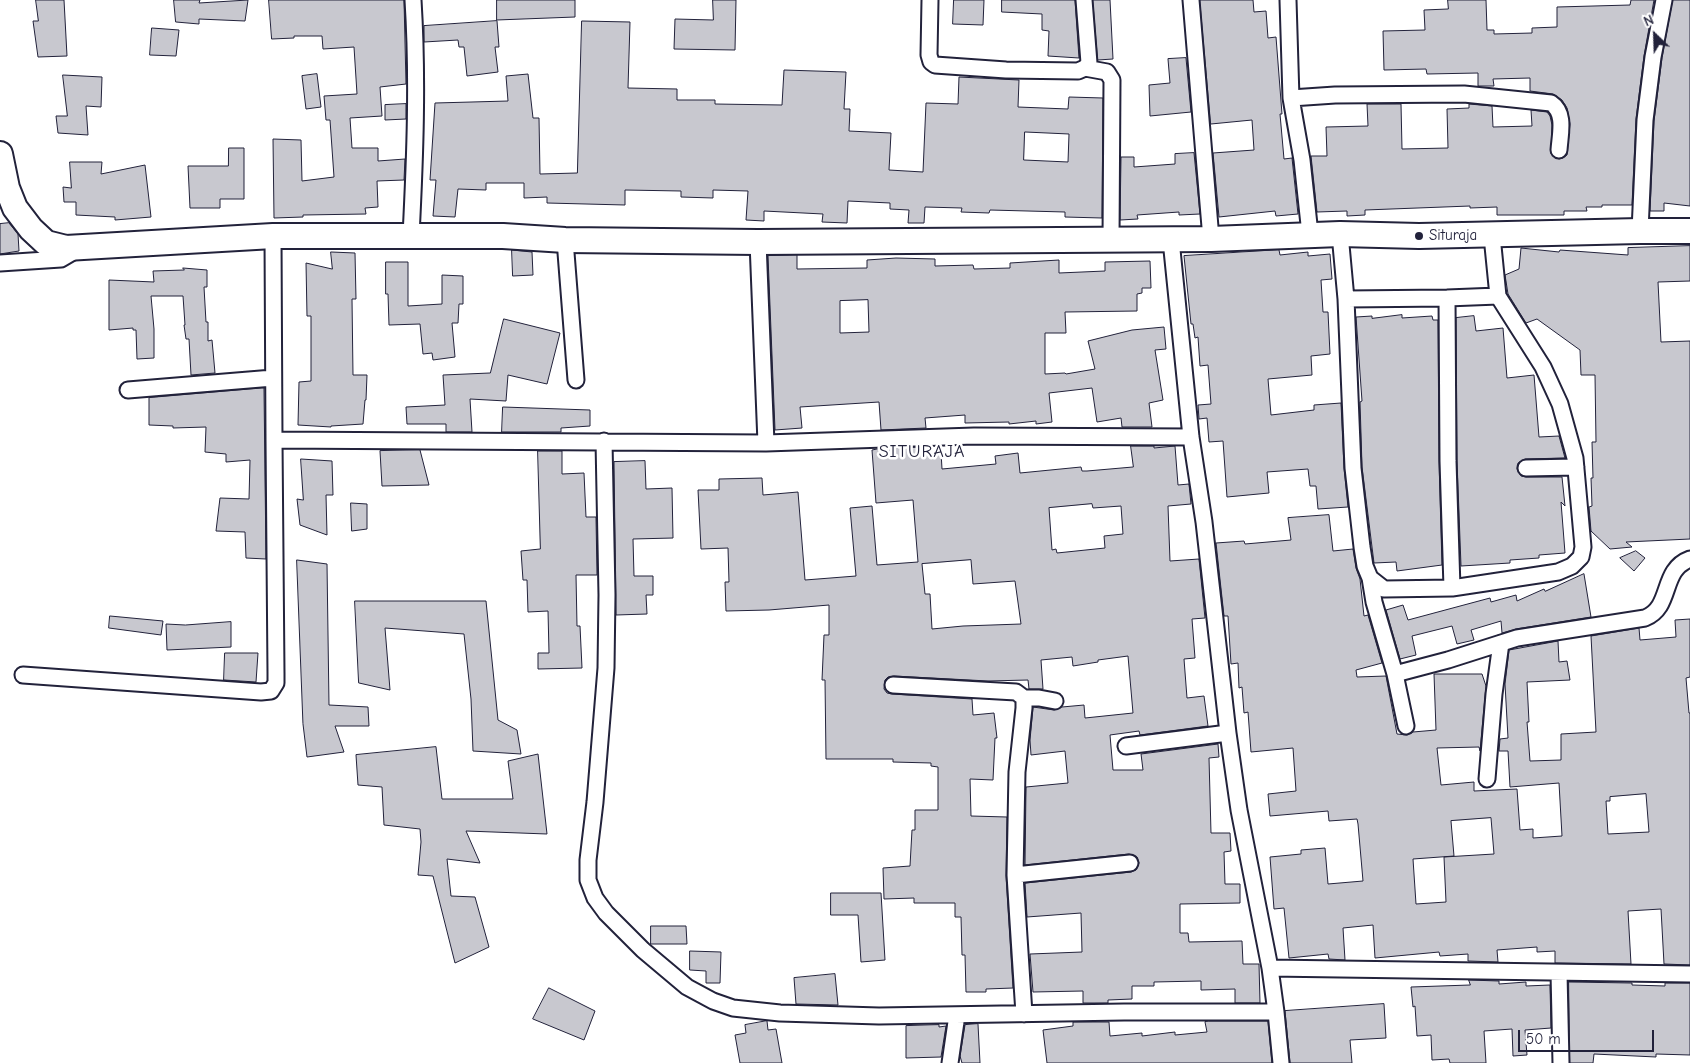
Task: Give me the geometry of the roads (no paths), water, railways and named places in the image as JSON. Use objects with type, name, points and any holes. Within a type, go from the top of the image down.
[{"type":"main road","points":[[0,154],[7,188],[15,208],[31,228],[46,242],[66,248],[273,236],[503,236],[565,240],[758,242],[1171,240],[1310,234],[1492,236],[1690,231]]},
{"type":"street","points":[[411,236],[416,136],[416,41],[413,0]]},
{"type":"street","points":[[930,0],[929,55],[931,62],[935,65],[1069,71],[1078,71],[1085,68],[1089,63],[1084,0]]},
{"type":"street","points":[[1191,0],[1211,239]]},
{"type":"street","points":[[1288,0],[1291,98],[1302,160],[1310,234]]},
{"type":"street","points":[[1640,231],[1645,120],[1653,57],[1664,0]]},
{"type":"street","points":[[1085,68],[1107,72],[1112,80],[1110,240]]},
{"type":"street","points":[[1291,98],[1336,94],[1464,94],[1551,103],[1560,114],[1559,150]]},
{"type":"street","points":[[1340,234],[1346,299],[1353,468],[1362,546],[1365,566],[1370,578],[1374,602],[1395,674],[1406,726]]},
{"type":"street","points":[[22,674],[261,692],[267,692],[274,688],[276,673],[273,236]]},
{"type":"street","points":[[1370,578],[1384,589],[1452,588],[1558,572],[1572,566],[1581,558],[1583,547],[1575,458],[1560,404],[1543,366],[1498,296],[1492,236]]},
{"type":"street","points":[[565,240],[576,380]]},
{"type":"street","points":[[1171,240],[1191,437],[1204,522],[1228,733],[1240,818],[1270,968],[1281,1063]]},
{"type":"street","points":[[758,242],[766,443]]},
{"type":"street","points":[[0,263],[61,259],[79,248]]},
{"type":"street","points":[[1346,299],[1498,296]]},
{"type":"street","points":[[1446,298],[1452,588]]},
{"type":"street","points":[[128,390],[273,378]]},
{"type":"street","points":[[274,440],[766,443],[974,436],[1191,437]]},
{"type":"street","points":[[604,441],[607,595],[606,668],[595,802],[588,860],[588,880],[595,898],[622,930],[687,987],[713,1001],[733,1008],[780,1013],[879,1016],[1276,1012]]},
{"type":"street","points":[[1526,468],[1576,467]]},
{"type":"street","points":[[1395,674],[1501,643],[1541,634],[1645,618],[1654,614],[1662,603],[1672,574],[1682,562],[1690,559]]},
{"type":"street","points":[[1487,779],[1494,694],[1501,643]]},
{"type":"street","points":[[893,685],[1016,692],[1024,698],[1055,700]]},
{"type":"street","points":[[1024,698],[1018,772],[1015,875],[1024,1014]]},
{"type":"street","points":[[1126,746],[1228,733]]},
{"type":"street","points":[[1015,875],[1130,863]]},
{"type":"street","points":[[1270,968],[1690,974]]},
{"type":"street","points":[[1559,973],[1561,1063]]},
{"type":"street","points":[[950,1063],[957,1015]]},
{"type":"place","name":"Situraja","points":[[1419,236]]},
{"type":"district","name":"SITURAJA","points":[[922,452]]}]
